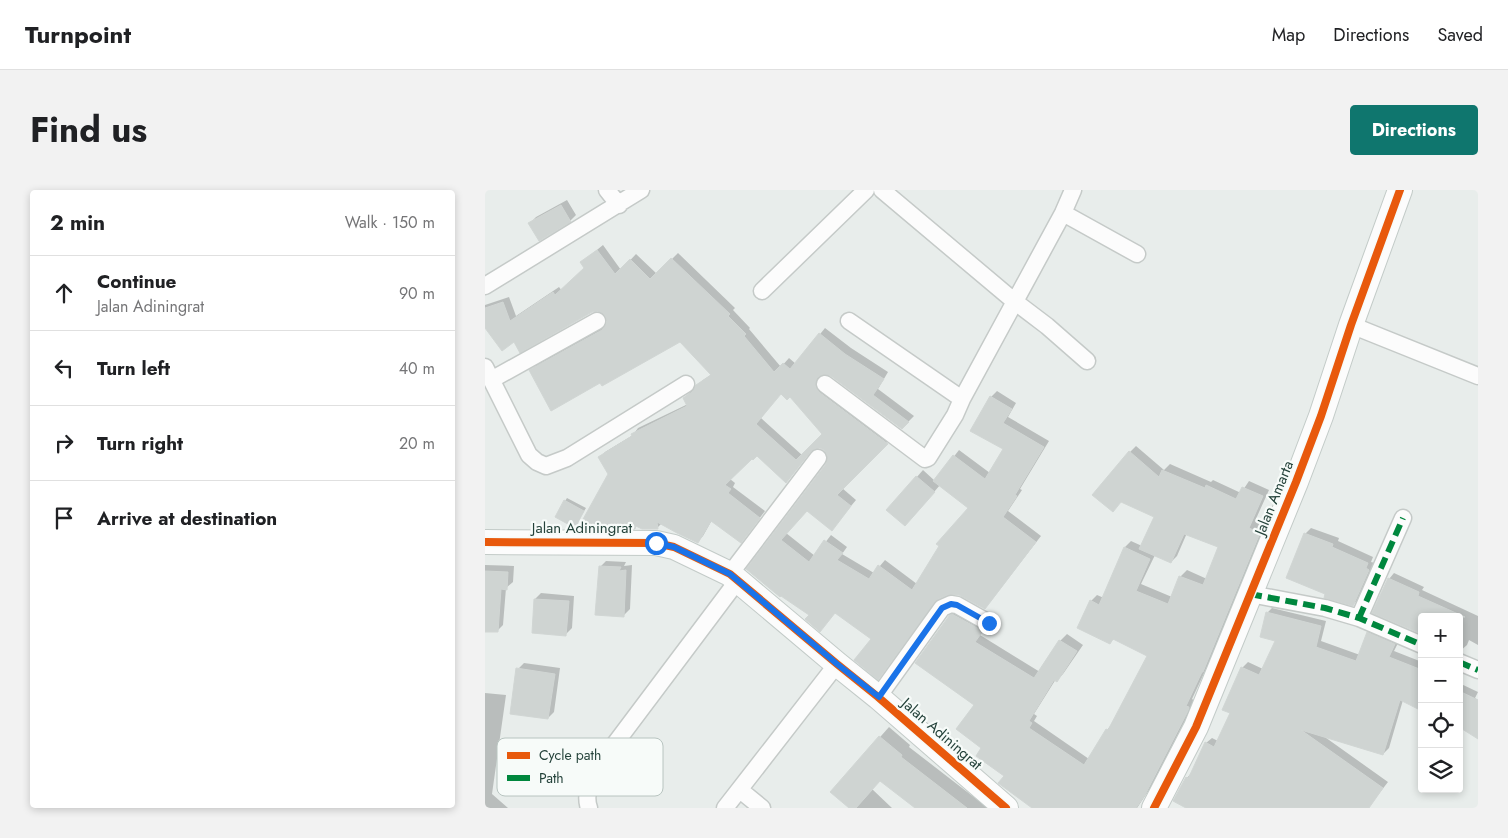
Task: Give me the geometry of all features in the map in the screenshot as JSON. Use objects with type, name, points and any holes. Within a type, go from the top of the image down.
[{"type":"street","points":[[607,190],[619,205]]},
{"type":"street","points":[[485,286],[641,190]]},
{"type":"street","points":[[762,291],[866,190]]},
{"type":"street","points":[[882,190],[1087,361]]},
{"type":"street","points":[[825,384],[925,459],[929,458],[955,415],[1014,301],[1063,213],[1073,190]]},
{"type":"street","name":"Jalan Amarta","points":[[1153,808],[1196,727],[1296,482],[1400,190]]},
{"type":"street","points":[[1063,213],[1137,254]]},
{"type":"street","points":[[597,321],[488,373],[529,455],[537,462],[546,466],[567,458],[686,384]]},
{"type":"street","points":[[849,321],[962,399]]},
{"type":"street","points":[[1351,325],[1478,376]]},
{"type":"street","points":[[619,738],[818,458]]},
{"type":"street","points":[[1359,618],[1403,518]]},
{"type":"street","name":"Jalan Adiningrat","points":[[485,542],[656,543],[674,547],[734,577],[879,697],[1007,808]]},
{"type":"street","points":[[1250,594],[1325,608],[1359,618],[1418,643]]},
{"type":"street","points":[[879,697],[942,608],[951,604],[957,605],[989,623]]},
{"type":"street","points":[[725,808],[837,664]]},
{"type":"street","points":[[1463,664],[1478,670]]},
{"type":"street","points":[[740,790],[762,808]]},
{"type":"building","points":[[561,205],[571,222],[539,241],[528,223]]},
{"type":"building","points":[[597,250],[615,274],[630,259],[650,279],[671,258],[730,314],[728,316],[746,334],[744,336],[774,372],[783,363],[790,369],[819,333],[845,354],[884,379],[873,395],[909,422],[902,429],[831,376],[822,375],[817,378],[816,387],[819,392],[888,444],[837,495],[851,506],[832,531],[807,511],[781,540],[809,562],[824,540],[843,553],[837,560],[869,579],[878,565],[912,590],[939,546],[936,544],[968,508],[933,481],[953,455],[985,479],[1003,449],[970,431],[990,396],[1012,409],[1003,423],[1044,447],[1003,517],[1036,542],[985,609],[959,595],[947,595],[938,599],[878,680],[854,660],[871,639],[835,613],[820,632],[805,619],[809,615],[780,597],[746,569],[826,464],[827,455],[824,450],[820,448],[810,452],[786,483],[757,456],[725,485],[731,489],[728,493],[760,518],[741,543],[711,521],[698,543],[657,522],[658,529],[642,529],[636,526],[635,529],[623,529],[608,523],[605,529],[597,529],[582,521],[608,474],[598,457],[632,436],[631,434],[687,406],[683,398],[692,392],[696,385],[711,375],[680,342],[602,386],[600,383],[551,411],[529,370],[602,330],[607,322],[605,316],[598,311],[592,312],[520,353],[514,342],[502,351],[485,328],[485,308],[503,302],[510,321],[553,292],[555,295],[584,268],[580,262]],"holes":[[[781,394],[787,400],[790,397],[822,434],[796,460],[756,424]]]},
{"type":"building","points":[[1129,451],[1159,477],[1162,470],[1205,488],[1206,485],[1236,499],[1242,487],[1263,496],[1249,528],[1260,533],[1203,672],[1186,706],[1189,707],[1188,711],[1145,795],[1136,808],[1032,808],[998,783],[1004,776],[976,756],[981,748],[956,729],[974,705],[915,663],[952,614],[983,631],[975,642],[1034,678],[1059,640],[1077,651],[1057,682],[1054,680],[1029,721],[1032,723],[1029,728],[1084,765],[1106,729],[1108,730],[1147,656],[1113,639],[1110,644],[1077,628],[1090,600],[1099,605],[1124,547],[1150,559],[1136,591],[1168,604],[1179,576],[1203,585],[1218,547],[1184,534],[1171,563],[1139,549],[1154,517],[1121,502],[1113,512],[1092,495]]},
{"type":"building","points":[[916,476],[935,492],[905,526],[886,510]]},
{"type":"building","points":[[564,500],[584,511],[575,528],[555,517]]},
{"type":"building","points":[[1304,533],[1333,544],[1332,547],[1368,563],[1366,568],[1369,570],[1353,606],[1324,598],[1325,594],[1286,578]]},
{"type":"building","points":[[599,566],[621,567],[619,571],[626,570],[624,617],[595,615]]},
{"type":"building","points":[[485,571],[508,572],[507,590],[501,589],[498,632],[485,632]]},
{"type":"building","points":[[1388,578],[1419,592],[1418,596],[1456,613],[1418,613],[1418,632],[1372,613]]},
{"type":"building","points":[[534,599],[569,601],[566,636],[532,633]]},
{"type":"building","points":[[1266,612],[1321,626],[1316,647],[1356,661],[1367,632],[1395,644],[1389,657],[1418,668],[1418,709],[1400,700],[1383,755],[1301,730],[1383,788],[1369,808],[1186,808],[1173,801],[1186,777],[1188,779],[1205,742],[1214,747],[1230,713],[1222,710],[1241,667],[1259,675],[1275,641],[1260,637]]},
{"type":"building","points":[[516,668],[555,674],[548,719],[510,714]]},
{"type":"building","points":[[1463,693],[1478,700],[1478,739],[1463,730]]},
{"type":"building","points":[[879,736],[902,755],[901,757],[967,808],[915,808],[880,781],[856,808],[849,808],[830,792]]},
{"type":"marked path","points":[[1359,618],[1403,518]]},
{"type":"marked path","points":[[1250,594],[1325,608],[1359,618],[1418,643]]},
{"type":"marked path","points":[[1463,664],[1478,670]]},
{"type":"cycle path","points":[[1154,808],[1196,727],[1296,482],[1400,190]]},
{"type":"cycle path","points":[[485,542],[656,543],[674,547],[730,574],[878,697],[1006,808]]},
{"type":"route","points":[[656,543],[674,547],[730,574],[879,697],[942,608],[951,604],[957,605],[989,623]]}]
